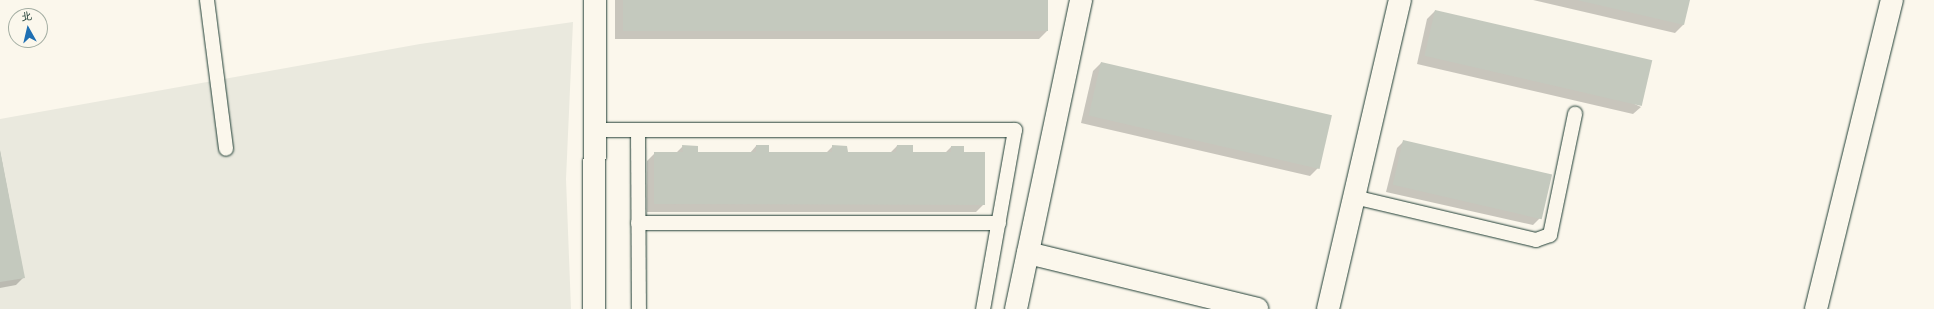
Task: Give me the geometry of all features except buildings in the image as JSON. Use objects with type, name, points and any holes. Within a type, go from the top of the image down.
[{"type":"street","points":[[594,309],[595,0]]},
{"type":"street","points":[[1016,309],[1081,0]]},
{"type":"street","points":[[1328,309],[1400,0]]},
{"type":"street","points":[[1816,309],[1892,0]]},
{"type":"street","points":[[1028,253],[1257,309]]},
{"type":"lane","points":[[208,0],[226,149]]},
{"type":"lane","points":[[1354,197],[1536,240],[1550,236],[1575,114]]},
{"type":"lane","points":[[594,130],[1016,130],[983,309]]},
{"type":"lane","points":[[638,130],[639,309]]},
{"type":"lane","points":[[638,223],[999,223]]},
{"type":"shaded area","points":[[573,22],[566,179],[571,309],[0,309],[0,119],[420,44]]}]
